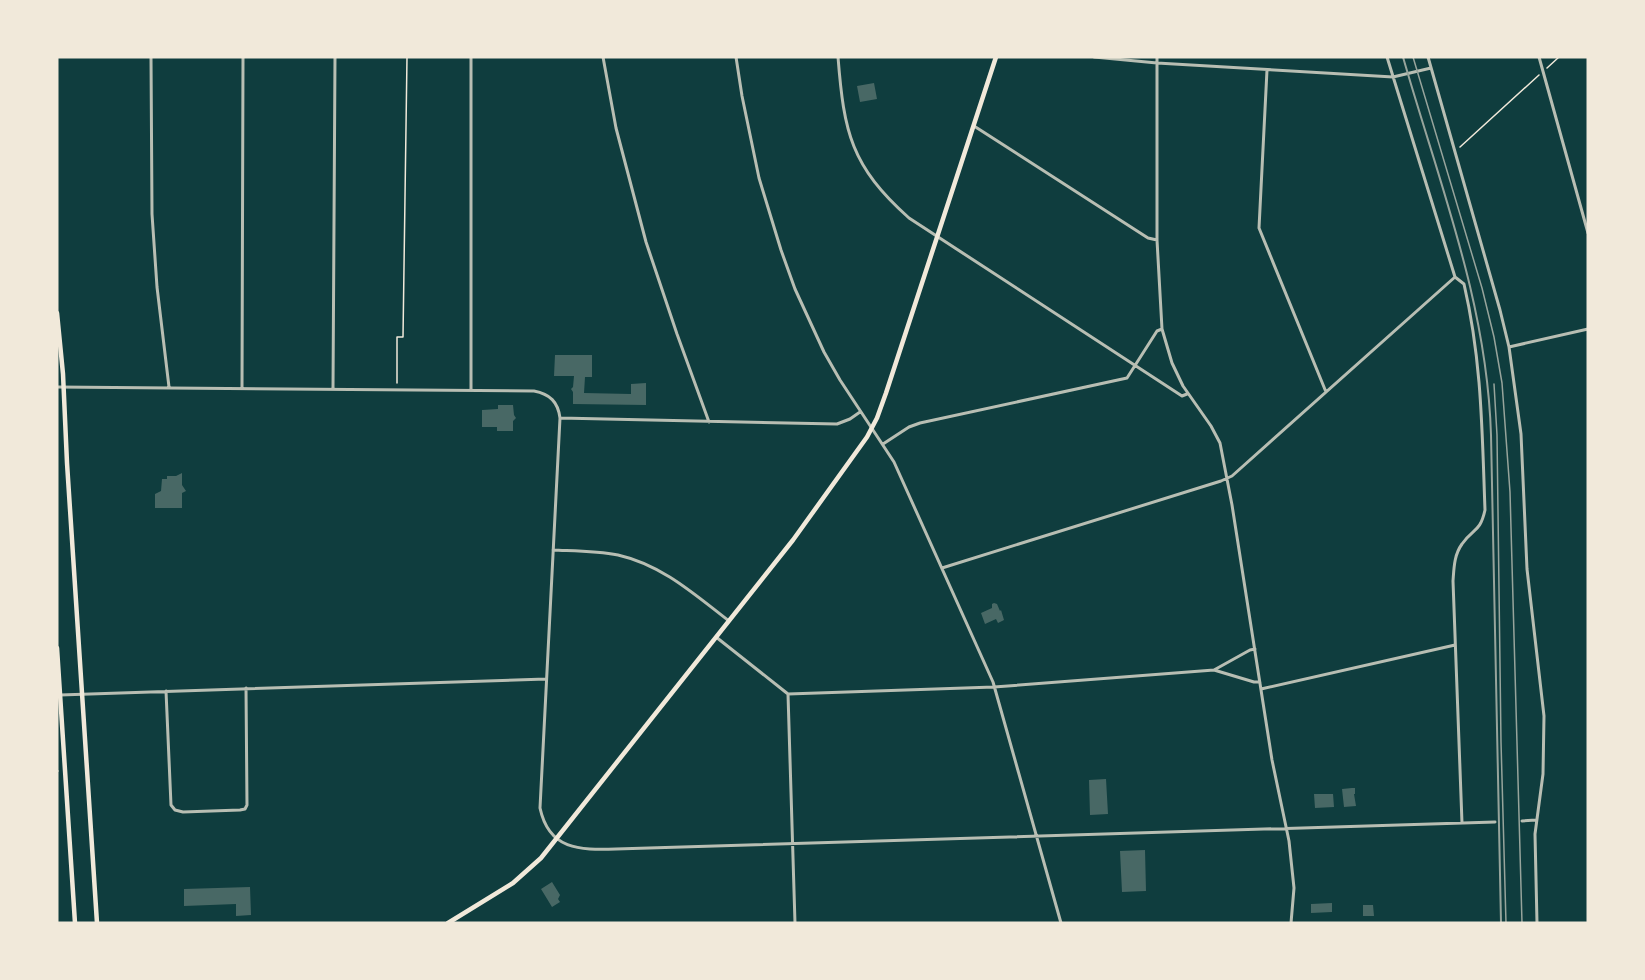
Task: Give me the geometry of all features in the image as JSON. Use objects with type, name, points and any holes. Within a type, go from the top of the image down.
[{"type":"main road","points":[[447,923],[523,876],[541,858],[793,540],[871,429],[880,411],[996,57]]},
{"type":"main road","points":[[57,313],[64,387],[66,463],[97,923]]},
{"type":"main road","points":[[57,648],[75,923]]},
{"type":"street","points":[[151,57],[152,214],[157,287],[169,388]]},
{"type":"street","points":[[242,388],[243,57]]},
{"type":"street","points":[[333,389],[335,57]]},
{"type":"street","points":[[471,57],[471,390]]},
{"type":"street","points":[[603,57],[616,128],[646,242],[709,422]]},
{"type":"street","points":[[736,57],[759,178],[795,289],[824,352],[860,412],[894,462],[994,687],[1061,923]]},
{"type":"street","points":[[838,57],[846,124],[853,146],[863,166],[888,199],[909,218],[937,237],[1182,396],[1187,394]]},
{"type":"street","points":[[1094,57],[1393,77],[1431,68]]},
{"type":"street","points":[[1156,57],[1157,240],[1162,329],[1172,363],[1187,394],[1220,443],[1272,760],[1293,871],[1291,923]]},
{"type":"street","points":[[1387,57],[1455,277],[1464,284],[1474,327],[1482,409],[1485,510],[1479,529],[1462,542],[1455,560],[1453,581],[1462,823]]},
{"type":"street","points":[[1428,57],[1509,347],[1521,434],[1527,569],[1544,716],[1543,774],[1536,820],[1537,923]]},
{"type":"street","points":[[1539,57],[1588,233]]},
{"type":"street","points":[[1267,70],[1259,228],[1326,392]]},
{"type":"street","points":[[974,126],[1148,238],[1157,240]]},
{"type":"street","points":[[942,568],[1227,478],[1455,277]]},
{"type":"street","points":[[883,444],[909,427],[920,423],[1127,378],[1156,331],[1162,329]]},
{"type":"street","points":[[1509,347],[1588,329]]},
{"type":"street","points":[[57,387],[540,392],[556,403],[560,418],[540,808],[545,825],[556,838],[573,848],[584,850],[1495,822]]},
{"type":"street","points":[[560,418],[837,424],[860,412]]},
{"type":"street","points":[[553,550],[618,555],[651,567],[680,582],[729,621]]},
{"type":"street","points":[[717,637],[788,694],[994,687],[1214,670],[1260,682]]},
{"type":"street","points":[[1261,689],[1455,645]]},
{"type":"street","points":[[1214,670],[1255,649]]},
{"type":"street","points":[[60,695],[546,679]]},
{"type":"street","points":[[166,691],[172,807],[183,812],[240,810],[245,809],[248,800],[246,688]]},
{"type":"street","points":[[788,694],[795,923]]},
{"type":"street","points":[[1522,821],[1536,820]]},
{"type":"path","points":[[392,390],[397,384],[397,337],[403,337],[407,57]]},
{"type":"path","points":[[1455,152],[1559,57]]},
{"type":"building","points":[[874,83],[877,99],[860,102],[857,86]]},
{"type":"building","points":[[555,355],[592,355],[592,377],[585,377],[584,393],[631,394],[631,384],[646,383],[646,405],[573,404],[571,389],[574,376],[554,376]]},
{"type":"building","points":[[498,405],[513,405],[516,418],[513,421],[513,431],[497,431],[497,427],[482,427],[482,410],[498,409]]},
{"type":"building","points":[[182,473],[182,485],[186,491],[182,493],[182,508],[155,508],[155,494],[161,491],[162,479]]},
{"type":"building","points":[[994,603],[1001,610],[1004,620],[998,623],[996,619],[985,624],[981,613],[992,608]]},
{"type":"building","points":[[1106,779],[1108,814],[1090,815],[1089,780]]},
{"type":"building","points":[[1355,788],[1356,806],[1344,807],[1342,789]]},
{"type":"building","points":[[1314,794],[1333,794],[1334,807],[1315,808]]},
{"type":"building","points":[[1145,850],[1146,891],[1122,892],[1120,851]]},
{"type":"building","points":[[552,882],[560,895],[558,899],[560,902],[552,907],[541,889]]},
{"type":"building","points":[[250,887],[251,915],[236,916],[236,904],[184,906],[184,889]]},
{"type":"building","points":[[1332,903],[1332,912],[1311,913],[1311,904]]},
{"type":"building","points":[[1363,905],[1373,905],[1374,916],[1363,916]]},
{"type":"tram line","points":[[1413,57],[1482,288],[1502,383],[1510,492],[1522,923]]},
{"type":"tram line","points":[[1494,384],[1497,435],[1506,923]]},
{"type":"railway","points":[[1403,57],[1459,243],[1481,338],[1488,386],[1491,435],[1501,923]]}]
